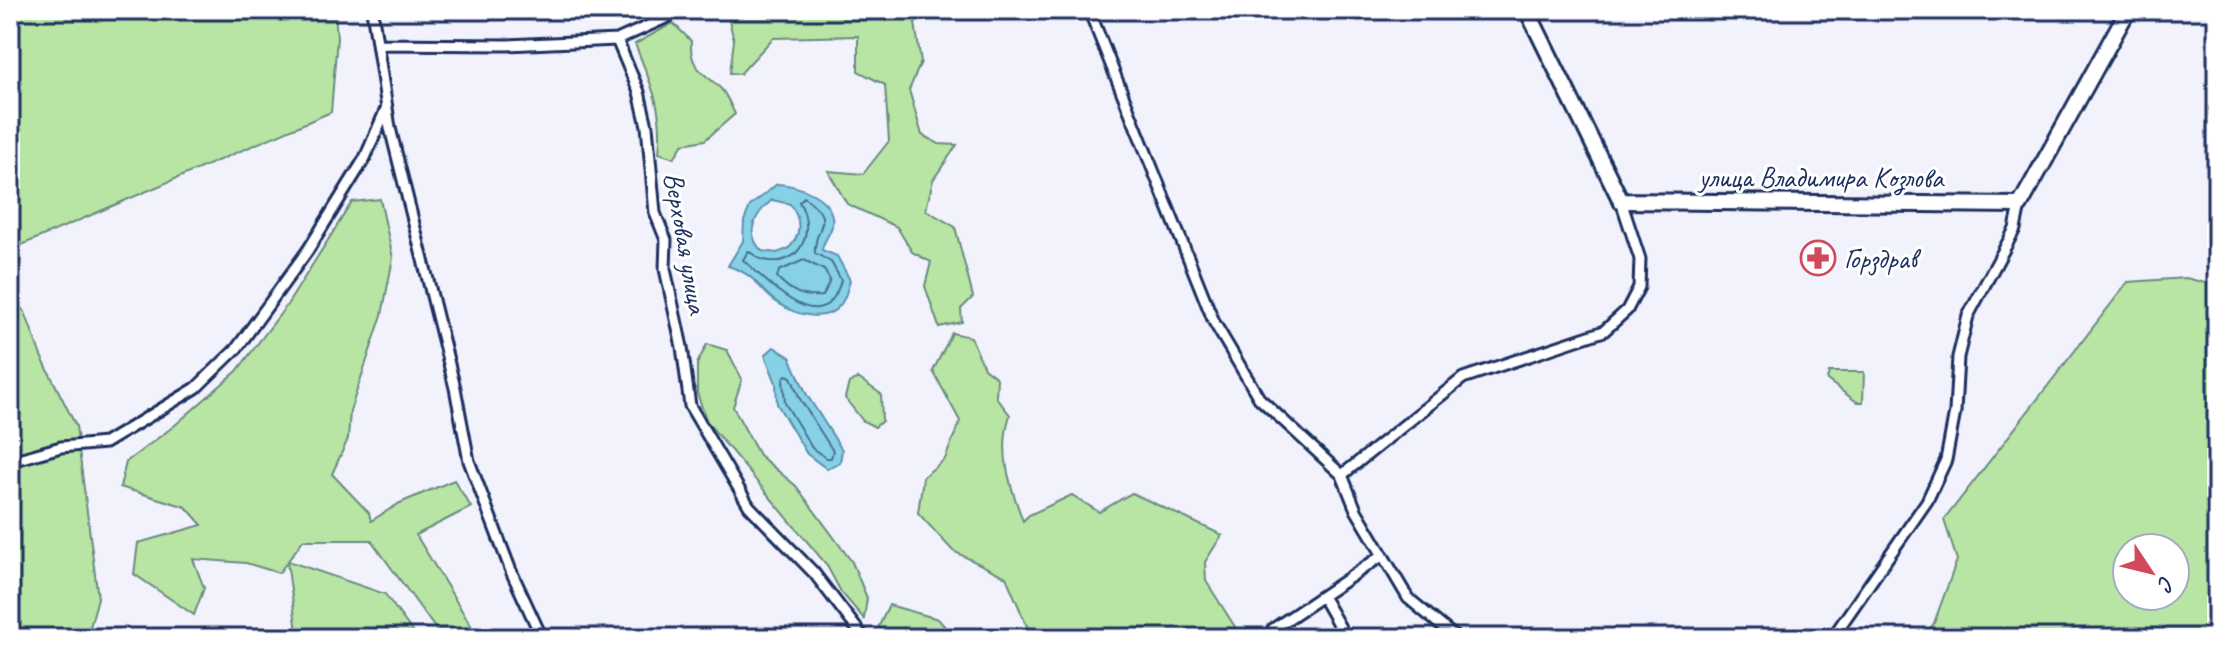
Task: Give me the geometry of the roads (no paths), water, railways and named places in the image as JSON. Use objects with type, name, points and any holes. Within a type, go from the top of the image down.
[{"type":"street","points":[[372,10],[403,182],[455,388],[469,461],[511,571],[542,638]]},
{"type":"street","points":[[379,44],[507,45],[617,40],[670,16],[674,10]]},
{"type":"street","points":[[1089,10],[1214,322],[1259,398],[1342,475],[1356,510],[1408,598],[1456,638]]},
{"type":"street","points":[[1342,475],[1463,378],[1604,331],[1627,310],[1639,287],[1640,259],[1621,201],[1527,10]]},
{"type":"street","points":[[1832,638],[1927,501],[1946,460],[1955,412],[1958,357],[1968,316],[2015,229],[2020,205],[2128,10]]},
{"type":"street","name":"Верховая улица","points":[[617,40],[639,92],[647,126],[655,213],[666,240],[665,269],[682,347],[690,406],[749,506],[814,573],[864,638]]},
{"type":"street","points":[[10,464],[61,447],[105,443],[196,388],[237,348],[308,250],[365,158],[387,106]]},
{"type":"street","name":"улица Владимира Козлова","points":[[1621,201],[2020,205]]},
{"type":"street","points":[[1273,629],[1383,555]]},
{"type":"street","points":[[1322,596],[1346,638]]},
{"type":"water","points":[[777,184],[805,190],[822,200],[832,216],[832,226],[822,250],[837,256],[850,280],[841,304],[835,310],[819,316],[793,311],[771,298],[752,278],[728,266],[743,241],[744,221],[750,206]],"holes":[[[772,200],[790,204],[799,226],[796,238],[788,249],[777,253],[762,251],[753,231],[761,211]]]},
{"type":"water","points":[[774,347],[790,357],[807,395],[842,450],[840,462],[827,469],[807,454],[777,404],[776,383],[765,355]]},
{"type":"place","name":"Горздрав","points":[[1818,258]]}]
